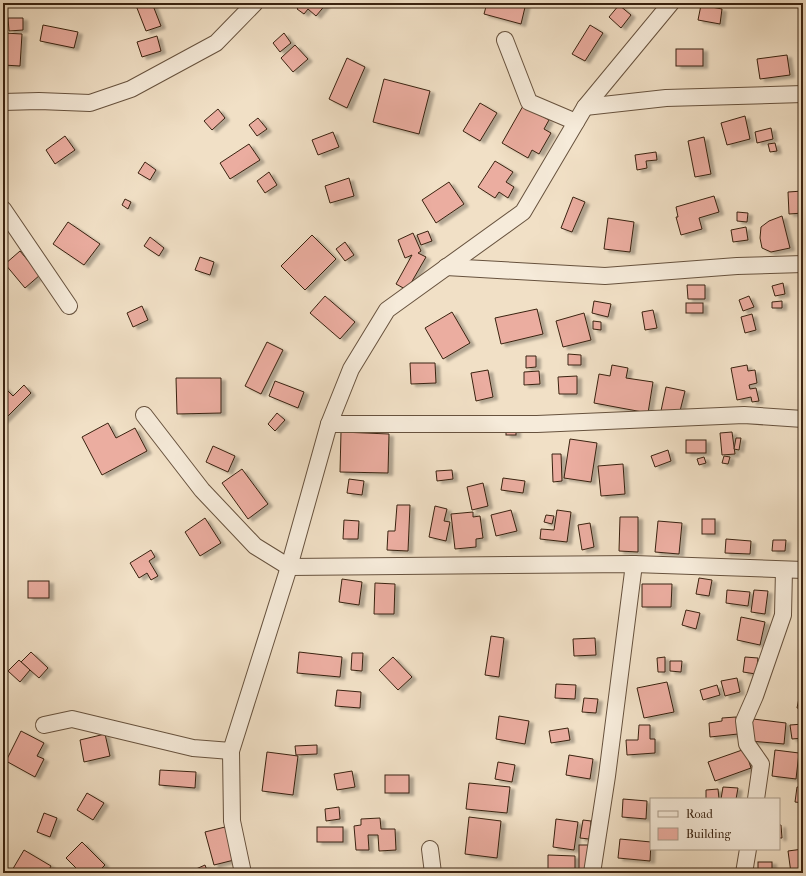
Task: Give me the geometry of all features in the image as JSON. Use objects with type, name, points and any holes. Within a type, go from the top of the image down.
[{"type":"street","points":[[3,102],[90,103],[131,89],[216,42],[255,3]]},
{"type":"street","points":[[243,873],[232,821],[231,752],[289,567],[329,424],[351,369],[387,310],[523,212],[585,107],[671,3]]},
{"type":"street","points":[[505,40],[529,102],[576,122]]},
{"type":"street","points":[[585,107],[666,98],[803,94]]},
{"type":"street","points":[[3,209],[69,306]]},
{"type":"street","points":[[446,267],[605,276],[737,266],[803,264]]},
{"type":"street","points":[[144,415],[202,490],[256,546],[289,567],[634,564],[803,570]]},
{"type":"street","points":[[329,424],[537,424],[744,415],[803,419]]},
{"type":"street","points":[[592,873],[634,564]]},
{"type":"street","points":[[756,798],[761,764],[747,744],[744,721],[755,696],[783,615],[784,570]]},
{"type":"street","points":[[44,725],[72,719],[193,748],[231,752]]},
{"type":"street","points":[[430,849],[433,873]]},
{"type":"street","points":[[744,873],[748,850]]},
{"type":"building","points":[[135,3],[152,3],[161,26],[146,31]]},
{"type":"building","points":[[302,3],[327,3],[316,16],[308,9],[304,14],[297,9]]},
{"type":"building","points":[[487,3],[526,3],[521,24],[484,14]]},
{"type":"building","points":[[619,5],[631,15],[621,28],[609,17]]},
{"type":"building","points":[[701,5],[722,9],[720,24],[698,20]]},
{"type":"building","points":[[8,18],[23,18],[23,30],[9,31]]},
{"type":"building","points":[[43,25],[78,32],[74,48],[40,41]]},
{"type":"building","points":[[590,25],[603,33],[585,61],[572,54]]},
{"type":"building","points":[[4,33],[22,34],[20,66],[3,65]]},
{"type":"building","points":[[284,33],[291,43],[280,52],[273,43]]},
{"type":"building","points":[[157,36],[161,51],[142,57],[137,42]]},
{"type":"building","points":[[295,45],[308,59],[293,72],[281,58]]},
{"type":"building","points":[[676,49],[703,49],[703,66],[676,66]]},
{"type":"building","points":[[787,55],[790,75],[760,79],[757,59]]},
{"type":"building","points":[[347,58],[365,67],[347,108],[329,99]]},
{"type":"building","points":[[384,79],[430,91],[419,134],[373,122]]},
{"type":"building","points":[[480,103],[497,113],[480,141],[463,131]]},
{"type":"building","points":[[523,106],[549,120],[544,129],[551,133],[539,154],[532,150],[528,158],[502,143]]},
{"type":"building","points":[[218,109],[225,118],[212,130],[204,121]]},
{"type":"building","points":[[745,116],[750,139],[727,145],[721,123]]},
{"type":"building","points":[[258,118],[267,129],[257,136],[249,125]]},
{"type":"building","points":[[771,128],[773,139],[757,143],[755,132]]},
{"type":"building","points":[[333,132],[339,147],[318,155],[312,140]]},
{"type":"building","points":[[65,136],[75,150],[55,164],[46,150]]},
{"type":"building","points":[[704,137],[711,174],[695,177],[688,141]]},
{"type":"building","points":[[775,143],[777,151],[770,152],[768,144]]},
{"type":"building","points":[[249,144],[260,160],[230,179],[220,163]]},
{"type":"building","points":[[656,152],[657,160],[646,161],[647,168],[637,170],[635,155]]},
{"type":"building","points":[[495,161],[513,172],[506,182],[514,187],[508,198],[499,192],[495,198],[478,187]]},
{"type":"building","points":[[145,162],[156,170],[150,180],[138,173]]},
{"type":"building","points":[[269,172],[277,185],[265,193],[257,181]]},
{"type":"building","points":[[349,178],[354,196],[330,203],[325,186]]},
{"type":"building","points":[[449,182],[464,204],[436,223],[422,200]]},
{"type":"building","points":[[803,191],[803,213],[789,214],[788,192]]},
{"type":"building","points":[[714,196],[719,212],[699,218],[702,229],[681,235],[676,217],[678,217],[676,207]]},
{"type":"building","points":[[573,197],[585,202],[572,232],[561,228]]},
{"type":"building","points":[[125,199],[131,202],[128,209],[122,205]]},
{"type":"building","points":[[737,212],[748,213],[747,222],[737,221]]},
{"type":"building","points":[[782,216],[790,248],[771,252],[762,248],[760,238],[761,227],[769,221]]},
{"type":"building","points":[[608,218],[634,222],[630,252],[604,249]]},
{"type":"building","points":[[68,222],[100,244],[84,265],[53,244]]},
{"type":"building","points":[[746,227],[748,240],[733,242],[731,230]]},
{"type":"building","points":[[428,231],[432,241],[421,245],[417,235]]},
{"type":"building","points":[[413,233],[421,251],[418,253],[426,257],[407,290],[396,284],[412,255],[405,258],[398,240]]},
{"type":"building","points":[[312,235],[336,259],[305,290],[281,266]]},
{"type":"building","points":[[150,237],[164,248],[159,256],[144,246]]},
{"type":"building","points":[[345,242],[354,255],[345,261],[336,249]]},
{"type":"building","points":[[20,251],[40,275],[25,288],[5,264]]},
{"type":"building","points":[[200,257],[214,262],[210,275],[195,270]]},
{"type":"building","points":[[783,283],[785,294],[775,296],[772,286]]},
{"type":"building","points":[[687,285],[705,285],[705,299],[688,299]]},
{"type":"building","points":[[325,296],[355,322],[340,339],[310,313]]},
{"type":"building","points":[[749,296],[754,307],[743,311],[739,300]]},
{"type":"building","points":[[594,301],[611,304],[608,317],[592,313]]},
{"type":"building","points":[[782,301],[782,308],[772,308],[772,302]]},
{"type":"building","points":[[686,303],[703,303],[703,313],[686,313]]},
{"type":"building","points":[[142,306],[148,320],[133,327],[127,313]]},
{"type":"building","points":[[537,309],[543,334],[501,344],[495,318]]},
{"type":"building","points":[[653,310],[657,328],[645,330],[642,312]]},
{"type":"building","points":[[452,312],[470,343],[443,359],[425,328]]},
{"type":"building","points":[[584,313],[591,340],[563,347],[556,321]]},
{"type":"building","points":[[752,314],[756,330],[745,333],[741,317]]},
{"type":"building","points":[[593,321],[601,322],[601,330],[593,329]]},
{"type":"building","points":[[267,342],[283,350],[261,394],[245,386]]},
{"type":"building","points":[[568,354],[581,355],[581,365],[568,365]]},
{"type":"building","points":[[526,356],[536,356],[536,367],[526,368]]},
{"type":"building","points":[[410,363],[435,363],[436,383],[411,384]]},
{"type":"building","points":[[612,365],[628,368],[626,378],[653,382],[648,413],[594,403],[599,374],[610,376]]},
{"type":"building","points":[[747,365],[748,371],[755,370],[757,383],[749,385],[750,389],[756,388],[759,401],[752,402],[751,397],[737,400],[731,368]]},
{"type":"building","points":[[488,370],[493,397],[476,401],[471,373]]},
{"type":"building","points":[[539,371],[540,384],[524,385],[524,372]]},
{"type":"building","points":[[577,376],[577,394],[559,394],[558,377]]},
{"type":"building","points":[[176,378],[221,378],[221,413],[177,414]]},
{"type":"building","points":[[275,381],[304,392],[298,408],[269,396]]},
{"type":"building","points":[[24,385],[31,393],[3,421],[4,387],[13,396]]},
{"type":"building","points":[[666,387],[685,391],[679,415],[661,411]]},
{"type":"building","points":[[277,413],[285,420],[275,431],[268,424]]},
{"type":"building","points":[[108,423],[116,438],[135,428],[147,451],[102,475],[82,437]]},
{"type":"building","points":[[506,427],[516,427],[516,435],[506,435]]},
{"type":"building","points":[[341,432],[389,434],[388,473],[340,472]]},
{"type":"building","points":[[732,432],[735,454],[722,455],[720,433]]},
{"type":"building","points":[[736,438],[741,438],[739,450],[734,449]]},
{"type":"building","points":[[570,439],[597,443],[591,482],[564,478]]},
{"type":"building","points":[[686,440],[706,440],[706,453],[686,453]]},
{"type":"building","points":[[213,446],[235,456],[228,472],[206,462]]},
{"type":"building","points":[[668,450],[671,461],[655,467],[651,456]]},
{"type":"building","points":[[552,454],[561,454],[562,481],[553,482]]},
{"type":"building","points":[[724,456],[730,457],[728,464],[722,463]]},
{"type":"building","points":[[704,457],[706,463],[699,465],[697,459]]},
{"type":"building","points":[[623,464],[625,494],[601,496],[598,466]]},
{"type":"building","points":[[242,469],[268,504],[248,519],[222,483]]},
{"type":"building","points":[[452,470],[453,479],[437,481],[436,471]]},
{"type":"building","points":[[503,478],[525,481],[523,493],[501,490]]},
{"type":"building","points":[[349,479],[364,481],[362,495],[347,493]]},
{"type":"building","points":[[483,483],[488,506],[472,510],[467,487]]},
{"type":"building","points":[[397,505],[410,505],[408,551],[387,550],[388,531],[395,531]]},
{"type":"building","points":[[435,506],[447,509],[444,521],[450,522],[446,541],[429,537]]},
{"type":"building","points":[[511,510],[517,531],[496,536],[491,515]]},
{"type":"building","points":[[557,510],[571,512],[567,542],[540,539],[541,529],[554,530]]},
{"type":"building","points":[[473,512],[473,517],[480,516],[483,538],[476,539],[476,547],[455,549],[451,514]]},
{"type":"building","points":[[546,515],[554,516],[552,524],[544,522]]},
{"type":"building","points":[[620,517],[638,517],[638,552],[619,551]]},
{"type":"building","points":[[205,518],[221,543],[200,556],[185,532]]},
{"type":"building","points":[[702,519],[715,519],[715,534],[702,534]]},
{"type":"building","points":[[344,520],[359,521],[358,539],[343,539]]},
{"type":"building","points":[[658,521],[682,523],[679,554],[655,552]]},
{"type":"building","points":[[590,523],[594,547],[582,550],[578,525]]},
{"type":"building","points":[[726,539],[751,541],[750,554],[725,553]]},
{"type":"building","points":[[773,540],[786,540],[785,551],[772,551]]},
{"type":"building","points":[[151,550],[155,557],[149,561],[158,576],[151,580],[147,573],[139,578],[130,563]]},
{"type":"building","points":[[699,578],[712,580],[709,596],[696,594]]},
{"type":"building","points":[[342,579],[362,582],[359,605],[339,602]]},
{"type":"building","points":[[28,581],[49,581],[49,598],[28,598]]},
{"type":"building","points":[[375,583],[395,584],[394,614],[374,614]]},
{"type":"building","points":[[642,584],[672,584],[671,607],[642,607]]},
{"type":"building","points":[[727,590],[750,592],[748,606],[726,603]]},
{"type":"building","points":[[754,590],[768,591],[765,614],[751,612]]},
{"type":"building","points":[[686,610],[700,613],[696,629],[682,625]]},
{"type":"building","points":[[741,617],[765,622],[760,645],[737,640]]},
{"type":"building","points":[[491,636],[504,638],[499,677],[485,675]]},
{"type":"building","points":[[595,638],[596,655],[574,656],[573,639]]},
{"type":"building","points":[[31,652],[48,668],[39,678],[21,662]]},
{"type":"building","points":[[299,652],[342,657],[340,677],[297,673]]},
{"type":"building","points":[[352,653],[363,653],[362,671],[351,670]]},
{"type":"building","points":[[393,657],[412,677],[398,690],[379,670]]},
{"type":"building","points":[[665,657],[665,672],[658,672],[657,658]]},
{"type":"building","points":[[745,657],[758,658],[756,674],[743,672]]},
{"type":"building","points":[[19,660],[30,670],[20,682],[8,671]]},
{"type":"building","points":[[670,661],[682,661],[681,672],[670,671]]},
{"type":"building","points":[[737,678],[740,692],[725,696],[721,681]]},
{"type":"building","points":[[667,682],[674,712],[644,718],[637,688]]},
{"type":"building","points":[[556,684],[576,685],[575,699],[555,698]]},
{"type":"building","points":[[717,685],[720,695],[703,700],[700,690]]},
{"type":"building","points":[[337,690],[361,692],[360,708],[335,706]]},
{"type":"building","points":[[800,693],[803,694],[803,709],[797,708]]},
{"type":"building","points":[[584,698],[598,699],[596,713],[582,712]]},
{"type":"building","points":[[499,716],[529,721],[525,744],[496,739]]},
{"type":"building","points":[[736,717],[738,734],[710,737],[709,723],[722,721],[722,718]]},
{"type":"building","points":[[753,719],[786,723],[784,744],[750,741]]},
{"type":"building","points":[[803,724],[803,738],[792,739],[790,725]]},
{"type":"building","points":[[639,725],[650,725],[650,739],[655,739],[655,753],[627,755],[626,740],[638,740]]},
{"type":"building","points":[[568,728],[570,740],[551,743],[549,731]]},
{"type":"building","points":[[21,731],[44,743],[37,756],[44,759],[35,777],[6,761]]},
{"type":"building","points":[[105,734],[110,756],[84,762],[80,740]]},
{"type":"building","points":[[317,745],[317,754],[296,755],[295,746]]},
{"type":"building","points":[[745,749],[751,768],[715,781],[708,762]]},
{"type":"building","points":[[775,750],[799,753],[796,779],[772,776]]},
{"type":"building","points":[[267,752],[298,756],[293,795],[262,791]]},
{"type":"building","points":[[569,755],[593,759],[590,779],[566,775]]},
{"type":"building","points":[[498,762],[515,765],[512,782],[495,779]]},
{"type":"building","points":[[160,770],[196,772],[195,788],[159,785]]},
{"type":"building","points":[[352,771],[355,787],[337,790],[334,774]]},
{"type":"building","points":[[385,775],[409,775],[409,793],[385,793]]},
{"type":"building","points":[[469,783],[510,787],[507,813],[466,809]]},
{"type":"building","points":[[723,787],[738,788],[736,798],[721,798]]},
{"type":"building","points":[[797,787],[803,787],[803,803],[795,802]]},
{"type":"building","points":[[718,789],[719,798],[706,798],[706,790]]},
{"type":"building","points":[[87,793],[104,803],[93,820],[77,810]]},
{"type":"building","points":[[623,799],[647,801],[646,819],[622,817]]},
{"type":"building","points":[[339,807],[340,819],[326,821],[325,809]]},
{"type":"building","points":[[44,813],[57,818],[50,837],[37,832]]},
{"type":"building","points":[[469,817],[501,821],[497,858],[465,854]]},
{"type":"building","points":[[380,818],[381,829],[395,829],[396,850],[379,851],[378,835],[368,835],[369,850],[356,850],[354,826],[361,825],[361,819]]},
{"type":"building","points":[[556,819],[578,822],[574,850],[553,847]]},
{"type":"building","points":[[583,820],[591,821],[589,839],[580,838]]},
{"type":"building","points":[[780,825],[781,825],[782,838],[780,838]]},
{"type":"building","points":[[225,827],[234,860],[214,865],[205,832]]},
{"type":"building","points":[[317,827],[343,827],[343,842],[317,842]]},
{"type":"building","points":[[620,839],[650,842],[650,861],[618,858]]},
{"type":"building","points":[[82,842],[105,865],[97,873],[81,873],[66,858]]},
{"type":"building","points":[[579,845],[588,845],[588,871],[579,871]]},
{"type":"building","points":[[803,849],[803,873],[791,873],[788,851]]},
{"type":"building","points":[[24,850],[51,866],[47,873],[11,872]]},
{"type":"building","points":[[548,855],[575,856],[575,873],[548,873]]},
{"type":"building","points":[[758,862],[772,862],[772,871],[758,871]]},
{"type":"building","points":[[205,865],[208,873],[187,873]]}]
